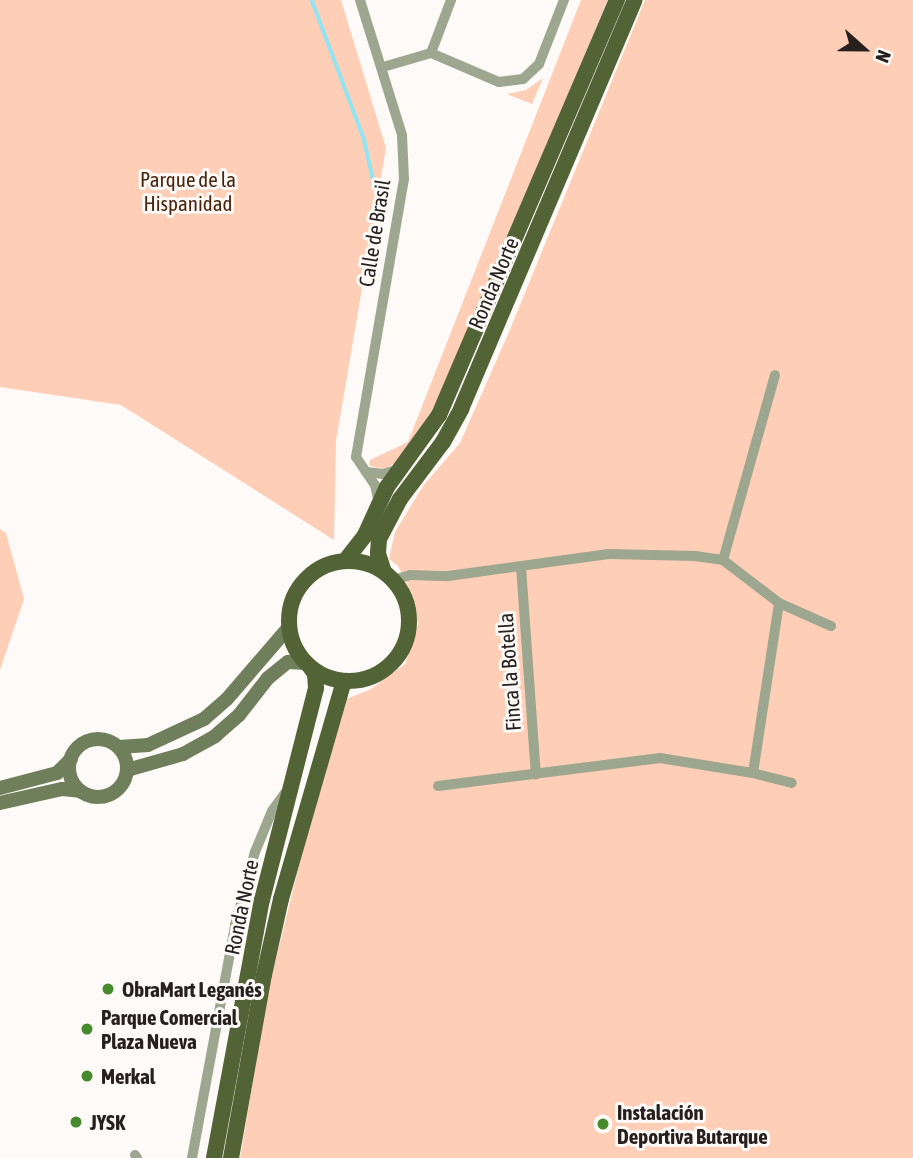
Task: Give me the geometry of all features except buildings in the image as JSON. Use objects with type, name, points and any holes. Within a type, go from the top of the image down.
[{"type":"main road","name":"Ronda Norte","points":[[345,561],[365,535],[379,504],[400,469],[439,415],[617,0]]},
{"type":"main road","name":"Ronda Norte","points":[[231,1158],[264,975],[281,899],[344,681],[356,681],[380,672],[394,661],[404,646],[408,612],[403,595],[389,576],[378,553],[379,538],[400,499],[443,442],[461,409],[635,0]]},
{"type":"main road","points":[[0,788],[57,773],[83,744],[92,740],[102,739],[119,747],[148,745],[204,719],[227,699],[289,627],[292,603],[303,582],[322,567],[345,561],[362,562],[389,576]]},
{"type":"main road","name":"Ronda Norte","points":[[214,1158],[262,900],[316,688],[315,674],[295,647],[289,627]]},
{"type":"main road","points":[[127,771],[183,754],[215,736],[239,715],[288,662],[308,665],[344,681]]},
{"type":"main road","points":[[0,803],[62,789],[80,791],[95,797],[110,795],[122,785],[127,771],[119,747]]},
{"type":"main road","points":[[71,759],[71,777],[80,791]]},
{"type":"main road","points":[[203,1158],[227,1044],[244,996]]},
{"type":"street","name":"Calle de Brasil","points":[[360,0],[402,135],[404,179],[356,457],[375,485],[379,504]]},
{"type":"street","points":[[431,52],[451,0]]},
{"type":"street","points":[[383,67],[431,52],[499,82],[523,79],[539,64],[564,0]]},
{"type":"street","points":[[723,560],[775,374]]},
{"type":"street","points":[[366,472],[383,474],[400,469]]},
{"type":"street","points":[[389,576],[448,576],[609,554],[695,556],[723,560],[779,603],[831,626]]},
{"type":"street","name":"Finca la Botella","points":[[522,568],[536,774]]},
{"type":"street","points":[[753,773],[779,603]]},
{"type":"street","points":[[438,786],[660,758],[753,773],[792,783]]},
{"type":"street","points":[[192,1158],[235,925],[255,852],[272,811],[292,784]]},
{"type":"green space","name":"Parque de la Hispanidad","points":[[0,0],[341,0],[386,148],[336,441],[334,540],[121,405],[0,387]]},
{"type":"green space","points":[[581,0],[608,0],[444,387],[431,412],[396,463],[384,469],[373,467],[369,465],[370,460],[408,442]]},
{"type":"green space","points":[[645,0],[913,0],[913,1158],[240,1158],[268,991],[317,793],[344,700],[371,689],[405,664],[418,624],[413,596],[398,566],[389,559],[395,532],[423,486],[460,443],[509,332]]},
{"type":"green space","points":[[543,78],[532,104],[507,94],[526,90]]},
{"type":"green space","points":[[0,529],[6,533],[24,599],[0,670]]},
{"type":"waterway","points":[[312,0],[364,138],[375,187]]},
{"type":"place","name":"ObraMart Leganés","points":[[108,989]]},
{"type":"place","name":"Parque Comercial Plaza Nueva","points":[[87,1029]]},
{"type":"place","name":"Merkal","points":[[87,1076]]},
{"type":"place","name":"JYSK","points":[[76,1122]]},
{"type":"place","name":"Instalación Deportiva Butarque","points":[[603,1124]]}]
